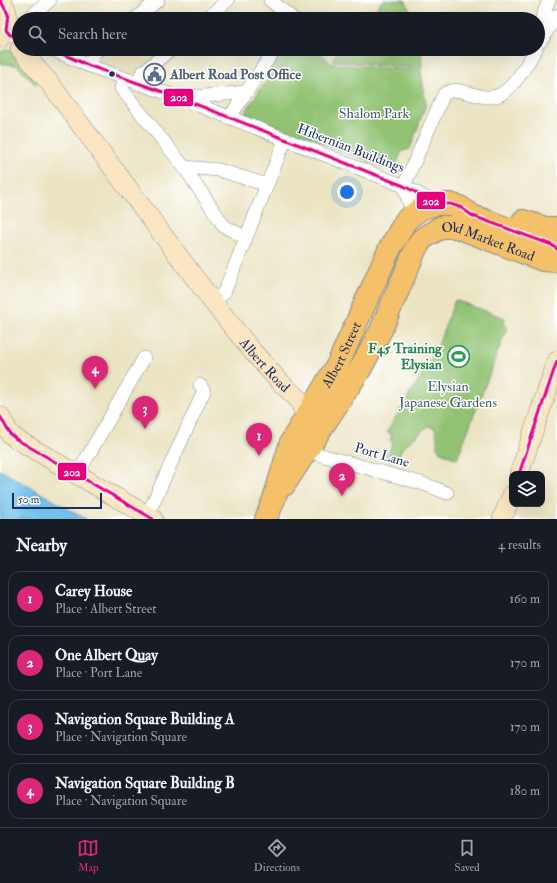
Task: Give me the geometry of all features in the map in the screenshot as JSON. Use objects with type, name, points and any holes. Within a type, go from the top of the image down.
[{"type":"highway","name":"Old Market Road","points":[[414,213],[422,208],[437,204],[450,204],[460,207],[473,216],[552,245],[557,249]]},
{"type":"highway","name":"Old Market Road","points":[[460,207],[475,206],[545,228],[557,228]]},
{"type":"highway","name":"Albert Street","points":[[274,499],[310,434],[338,364],[396,237],[406,220],[414,213]]},
{"type":"highway","name":"Old Market Road","points":[[422,239],[441,227],[457,227],[543,260],[557,261]]},
{"type":"highway","name":"Albert Street","points":[[266,519],[274,499],[288,450],[310,434],[346,393],[372,348],[416,248],[422,239]]},
{"type":"street","points":[[0,0],[8,12],[12,39]]},
{"type":"street","points":[[36,12],[50,0]]},
{"type":"street","points":[[143,12],[158,0]]},
{"type":"street","points":[[214,12],[228,0]]},
{"type":"street","points":[[270,0],[285,12]]},
{"type":"street","points":[[545,12],[549,0]]},
{"type":"street","points":[[545,34],[557,15]]},
{"type":"street","name":"Albert Road","points":[[27,56],[48,81],[212,301],[266,367],[298,399],[310,434]]},
{"type":"street","name":"Hibernian Buildings","points":[[67,56],[124,79],[180,98],[404,186],[437,204]]},
{"type":"street","points":[[90,66],[93,56]]},
{"type":"street","points":[[137,83],[142,73],[163,56]]},
{"type":"street","points":[[229,118],[271,56]]},
{"type":"street","points":[[414,213],[404,186],[441,98],[444,94],[453,90],[484,97],[501,94],[516,79],[531,56]]},
{"type":"street","points":[[124,79],[121,88],[184,167],[224,226],[246,238]]},
{"type":"street","points":[[180,98],[247,92]]},
{"type":"street","name":"Hibernian Buildings","points":[[212,301],[224,293],[285,140]]},
{"type":"street","points":[[184,167],[219,170],[267,186]]},
{"type":"street","points":[[77,475],[144,358]]},
{"type":"street","points":[[520,471],[557,361]]},
{"type":"street","points":[[1,422],[16,439],[149,517],[152,505],[204,391],[200,385]]},
{"type":"street","name":"Port Lane","points":[[310,434],[447,493]]},
{"type":"street","points":[[502,519],[509,502]]},
{"type":"green space","points":[[383,0],[405,0],[409,12],[373,12]]},
{"type":"green space","points":[[10,49],[12,51],[12,56],[17,56],[40,81],[36,85],[16,65],[0,63],[0,52]]},
{"type":"green space","name":"Shalom Park","points":[[281,56],[323,56],[332,64],[421,71],[426,104],[410,149],[402,151],[397,163],[381,166],[245,113],[261,88],[271,76],[271,69]]},
{"type":"green space","points":[[335,56],[421,56],[422,69],[333,61]]},
{"type":"green space","name":"Elysian Japanese Gardens","points":[[455,300],[505,318],[503,324],[507,328],[457,459],[439,451],[440,449],[437,448],[435,428],[428,426],[402,448],[397,461],[386,457],[393,443],[390,440],[392,435],[387,432],[436,351]]},
{"type":"water","points":[[0,470],[86,519],[0,519]]},
{"type":"transit line","name":"202","points":[[0,0],[8,14],[6,30],[10,35],[12,35]]},
{"type":"transit line","name":"202","points":[[67,56],[90,66],[180,98],[404,186],[437,204],[450,204],[460,207],[473,216],[552,245],[557,249]]},
{"type":"transit line","name":"202","points":[[520,471],[557,361]]},
{"type":"transit line","name":"202","points":[[0,416],[10,434],[16,439],[153,519]]},
{"type":"place","name":"Albert Road Post Office","points":[[154,74]]},
{"type":"place","name":"F45 Training Elysian","points":[[458,356]]},
{"type":"place","name":"Navigation Square Building B","points":[[95,389]]},
{"type":"place","name":"Navigation Square Building A","points":[[145,429]]},
{"type":"place","name":"Carey House","points":[[259,456]]},
{"type":"place","name":"One Albert Quay","points":[[342,496]]}]
